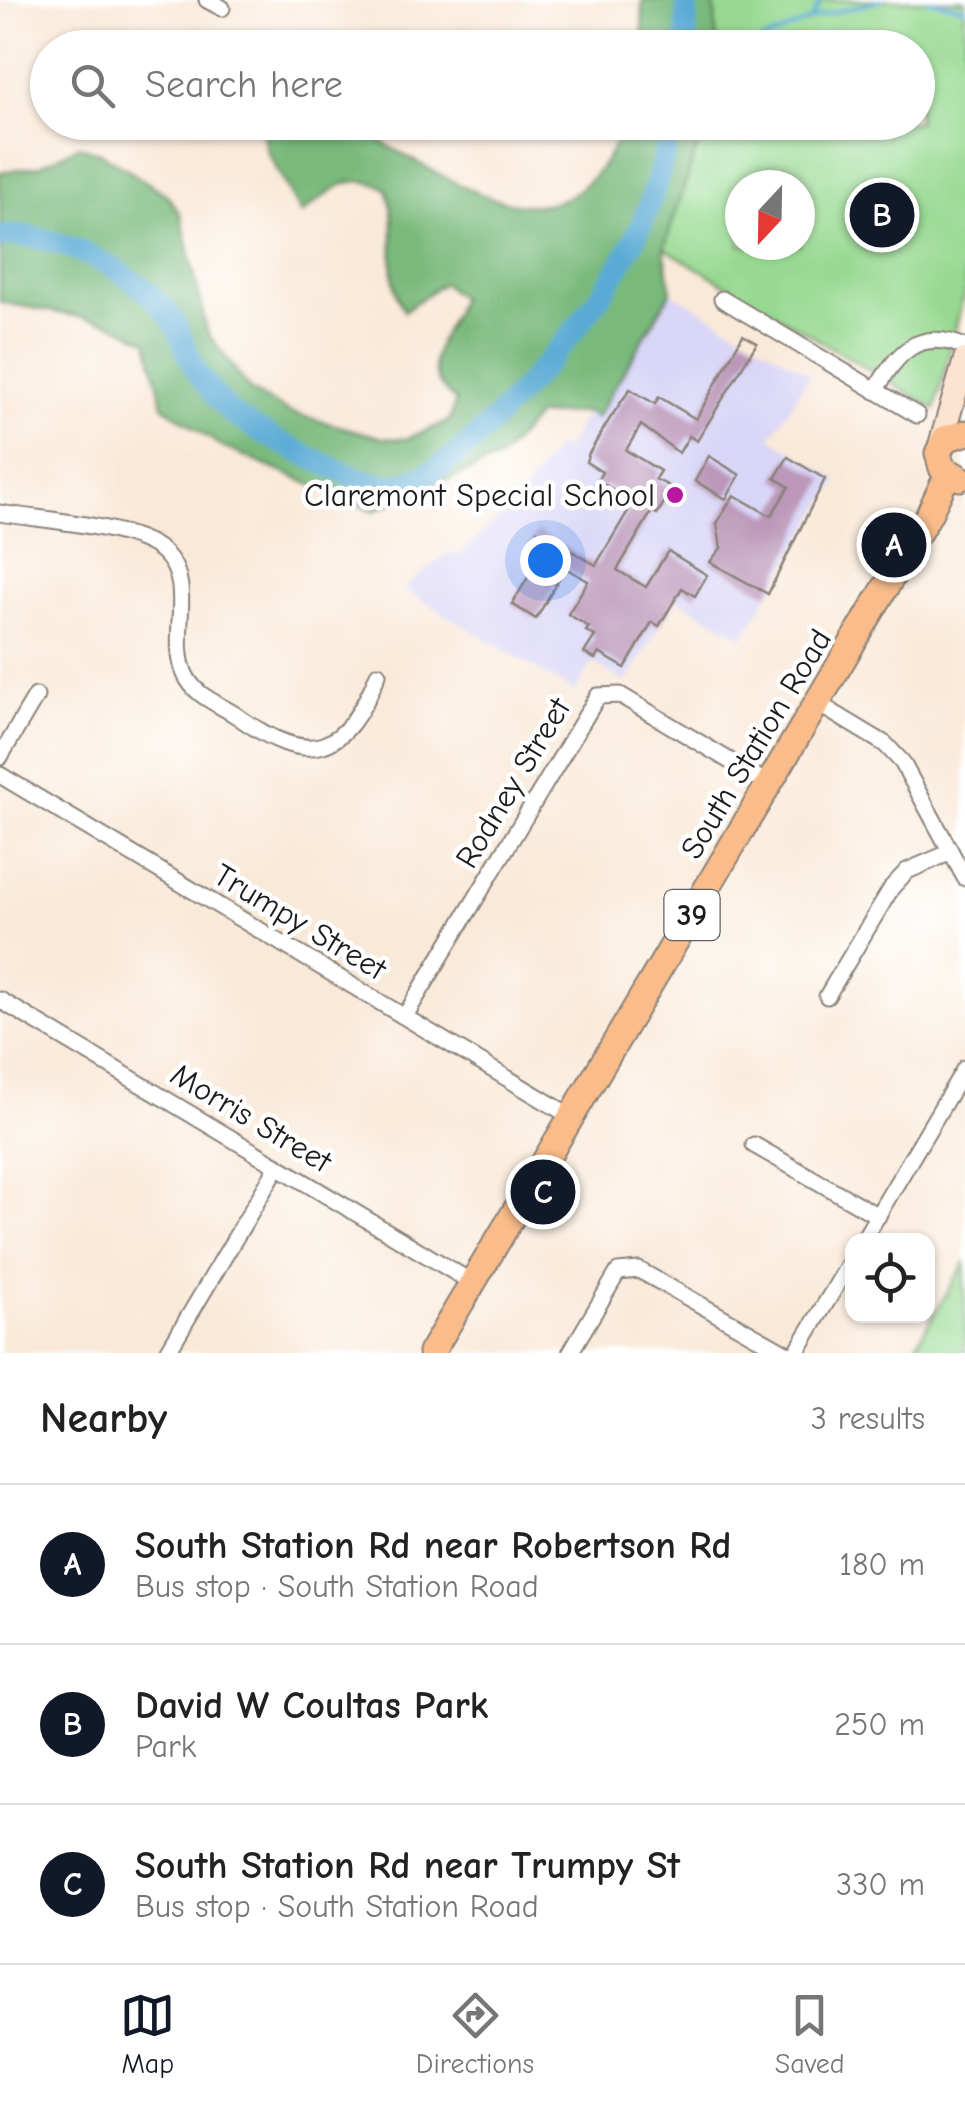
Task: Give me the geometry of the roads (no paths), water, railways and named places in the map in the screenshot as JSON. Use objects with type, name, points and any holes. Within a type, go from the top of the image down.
[{"type":"main road","points":[[940,445],[965,360]]},
{"type":"main road","points":[[940,445],[952,434],[965,433]]},
{"type":"main road","name":"South Station Road","points":[[432,1353],[929,514],[956,476],[938,461],[940,445]]},
{"type":"street","points":[[722,298],[917,414]]},
{"type":"street","points":[[875,391],[896,356],[917,344],[950,340],[965,347]]},
{"type":"street","points":[[0,513],[131,536],[161,550],[178,572],[180,655],[188,680],[199,693],[274,741],[309,750],[339,740],[366,703],[378,674]]},
{"type":"street","points":[[0,757],[36,696]]},
{"type":"street","name":"Rodney Street","points":[[405,1016],[598,696],[620,696],[770,785]]},
{"type":"street","points":[[817,703],[894,753],[965,878]]},
{"type":"street","name":"Trumpy Street","points":[[0,775],[572,1116]]},
{"type":"street","points":[[827,996],[892,887],[907,872],[950,852]]},
{"type":"street","name":"Morris Street","points":[[0,1000],[474,1282]]},
{"type":"street","points":[[867,1233],[965,1068]]},
{"type":"street","points":[[754,1145],[878,1216]]},
{"type":"street","points":[[167,1353],[278,1166]]},
{"type":"street","points":[[570,1353],[618,1272],[639,1270],[786,1353]]},
{"type":"street","points":[[796,1353],[845,1271]]},
{"type":"waterway","points":[[686,30],[687,0]]},
{"type":"waterway","points":[[812,18],[821,0]]},
{"type":"waterway","points":[[788,30],[820,16],[882,0]]},
{"type":"waterway","points":[[929,0],[965,8]]},
{"type":"waterway","points":[[0,237],[21,236],[70,247],[118,271],[158,302],[171,318],[197,372],[238,418],[341,471],[383,484],[398,484],[431,472],[474,439],[580,324],[610,282],[641,225],[668,140]]},
{"type":"place","name":"David W Coultas Park","points":[[882,215]]},
{"type":"place","name":"Claremont Special School","points":[[675,495]]},
{"type":"place","name":"South Station Rd near Robertson Rd","points":[[894,545]]},
{"type":"place","name":"South Station Rd near Trumpy St","points":[[543,1192]]}]
